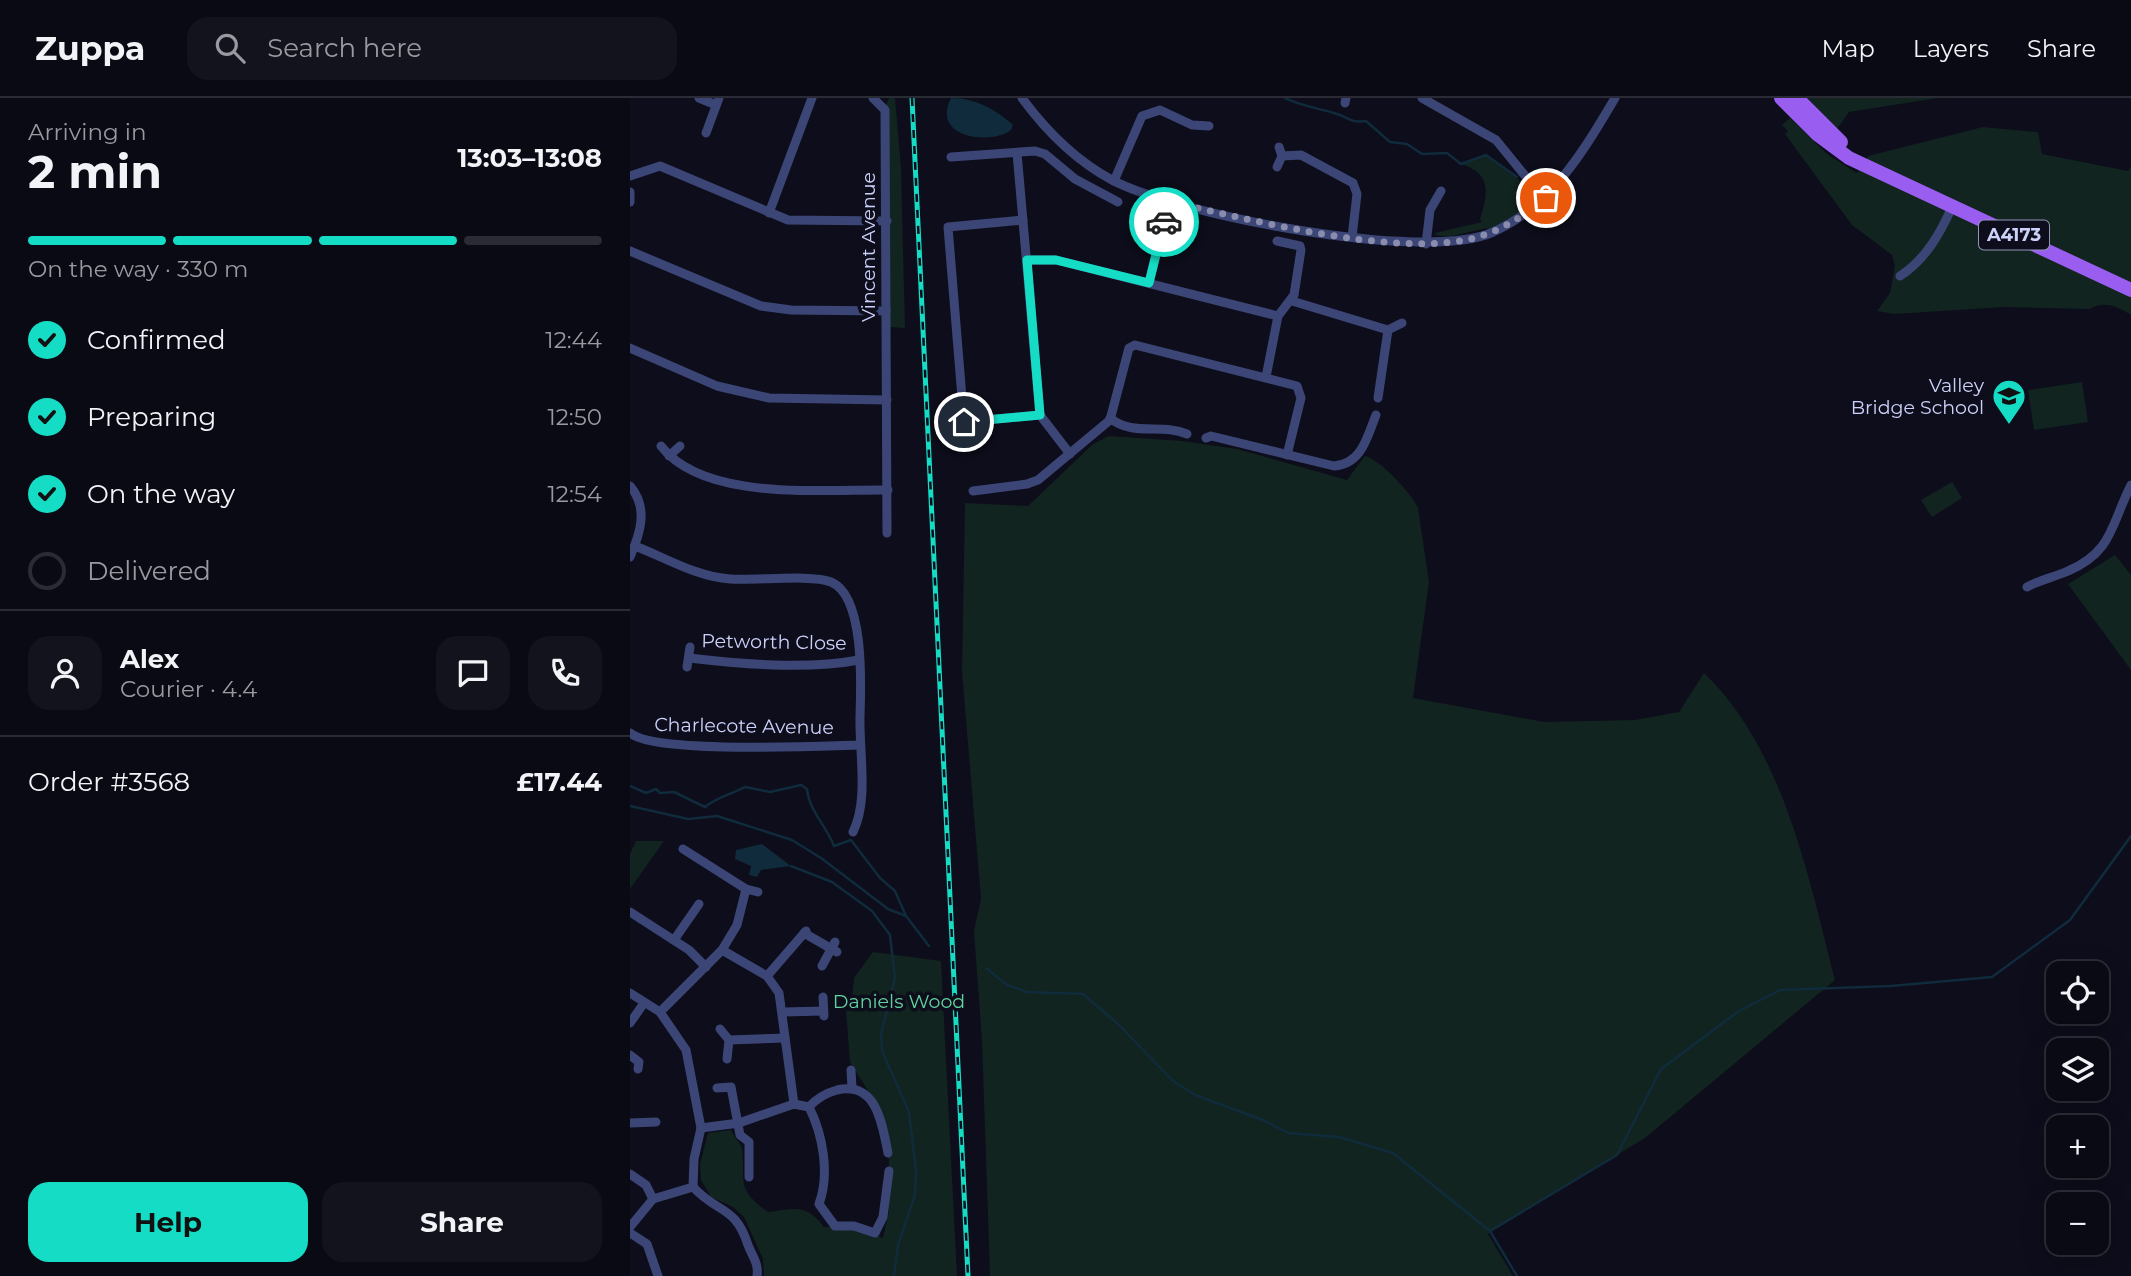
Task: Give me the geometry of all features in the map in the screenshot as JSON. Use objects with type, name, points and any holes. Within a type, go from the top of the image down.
[{"type":"main road","name":"A4173","points":[[1791,100],[1818,135],[1849,158],[2131,290]]},
{"type":"street","points":[[699,98],[718,102],[706,133]]},
{"type":"street","points":[[769,213],[812,98]]},
{"type":"street","name":"Vincent Avenue","points":[[873,98],[885,110],[887,533]]},
{"type":"street","points":[[1023,98],[1064,146],[1114,181],[1169,202],[1222,215],[1352,237],[1426,244],[1453,242],[1491,233],[1519,218],[1544,199],[1566,174],[1615,98]]},
{"type":"street","points":[[1422,98],[1496,140],[1544,199]]},
{"type":"street","points":[[1114,181],[1142,116],[1160,110],[1192,125],[1209,126]]},
{"type":"street","points":[[951,157],[1035,151],[1045,154],[1075,179],[1118,202]]},
{"type":"street","points":[[1277,167],[1281,152],[1301,155],[1353,183],[1357,194],[1352,237]]},
{"type":"street","points":[[1017,153],[1040,415],[1070,454]]},
{"type":"street","points":[[630,176],[660,166],[788,220],[887,222]]},
{"type":"street","points":[[630,192],[630,202]]},
{"type":"street","points":[[1426,244],[1430,210],[1441,198]]},
{"type":"street","points":[[1149,283],[1169,202]]},
{"type":"street","points":[[1900,276],[1920,260],[1935,240],[1952,207]]},
{"type":"street","points":[[1023,220],[948,227],[964,422],[1040,415]]},
{"type":"street","points":[[1266,377],[1278,316],[1292,301],[1301,248],[1276,241]]},
{"type":"street","points":[[630,251],[761,306],[791,310],[886,311]]},
{"type":"street","points":[[1027,260],[1056,260],[1278,316]]},
{"type":"street","points":[[1292,301],[1388,330],[1402,323]]},
{"type":"street","points":[[1376,398],[1388,330]]},
{"type":"street","points":[[973,491],[1027,484],[1049,473],[1110,418],[1131,346],[1292,383],[1301,393],[1287,455]]},
{"type":"street","points":[[630,348],[717,386],[769,398],[887,400]]},
{"type":"street","points":[[1206,438],[1211,436],[1334,466],[1345,465],[1355,460],[1376,415]]},
{"type":"street","points":[[1110,418],[1127,429],[1178,427],[1187,434]]},
{"type":"street","points":[[661,446],[676,464],[698,474],[731,483],[780,489],[888,490]]},
{"type":"street","points":[[668,456],[680,446]]},
{"type":"street","points":[[2026,587],[2068,571],[2096,556],[2110,538],[2131,485]]},
{"type":"street","points":[[630,486],[642,514],[630,558]]},
{"type":"street","points":[[635,547],[702,573],[728,579],[830,581],[842,589],[851,603],[862,678],[860,816],[853,832]]},
{"type":"street","name":"Petworth Close","points":[[689,657],[728,662],[825,665],[859,660]]},
{"type":"street","name":"Charlecote Avenue","points":[[630,733],[643,741],[681,746],[860,745]]},
{"type":"street","points":[[683,849],[746,889],[758,892]]},
{"type":"street","points":[[660,1012],[722,950],[737,925],[746,889]]},
{"type":"street","points":[[674,940],[699,904]]},
{"type":"street","points":[[630,912],[674,940],[706,967]]},
{"type":"street","points":[[767,976],[805,932],[834,948],[822,966]]},
{"type":"street","points":[[722,950],[767,976],[779,993],[784,1012],[794,1104]]},
{"type":"street","points":[[630,993],[660,1012],[686,1050],[701,1128],[694,1159],[693,1187],[713,1206],[732,1213],[742,1226],[757,1263],[757,1276]]},
{"type":"street","points":[[784,1012],[824,1014],[823,997]]},
{"type":"street","points":[[630,1023],[644,1003]]},
{"type":"street","points":[[720,1029],[729,1040],[727,1059]]},
{"type":"street","points":[[729,1040],[785,1038]]},
{"type":"street","points":[[630,1055],[639,1062],[638,1069]]},
{"type":"street","points":[[851,1070],[852,1088]]},
{"type":"street","points":[[718,1088],[731,1087],[740,1135],[749,1142],[749,1177]]},
{"type":"street","points":[[701,1128],[739,1123],[794,1104],[809,1107],[831,1091],[852,1088],[863,1091],[876,1106],[888,1153]]},
{"type":"street","points":[[809,1107],[820,1142],[825,1181],[819,1203],[835,1226],[854,1226],[875,1233],[883,1217],[889,1171]]},
{"type":"street","points":[[630,1123],[656,1122]]},
{"type":"street","points":[[630,1174],[646,1185],[653,1199]]},
{"type":"street","points":[[630,1227],[653,1199],[693,1187]]},
{"type":"street","points":[[630,1233],[647,1244],[658,1276]]},
{"type":"green space","points":[[889,98],[895,98],[901,168],[905,328],[890,327],[886,105]]},
{"type":"green space","points":[[1807,98],[1938,98],[1849,112],[1837,129]]},
{"type":"green space","points":[[1790,118],[1827,154],[1857,173],[1868,156],[1983,127],[2038,132],[2042,154],[2128,171],[2131,166],[2131,315],[2106,305],[2090,309],[2004,307],[1894,314],[1877,311],[1890,293],[1895,266],[1892,255],[1852,225],[1785,134],[1788,131],[1782,125]]},
{"type":"green space","points":[[1486,155],[1544,199],[1491,233],[1487,228],[1448,237],[1436,235],[1435,233],[1482,222],[1480,219],[1486,193],[1483,179],[1471,168],[1461,164]]},
{"type":"green space","points":[[2082,382],[2088,422],[2034,430],[2028,390]]},
{"type":"green space","points":[[1109,436],[1182,441],[1237,449],[1347,480],[1365,456],[1372,459],[1395,478],[1418,508],[1429,582],[1413,698],[1544,722],[1635,720],[1679,712],[1704,673],[1731,704],[1754,738],[1773,776],[1803,858],[1835,980],[1645,1138],[1488,1234],[1513,1276],[990,1276],[982,1041],[974,931],[981,899],[962,672],[965,503],[1028,506],[1093,444]]},
{"type":"green space","points":[[1952,482],[1962,498],[1932,517],[1921,500]]},
{"type":"green space","points":[[2115,555],[2131,575],[2131,670],[2068,584]]},
{"type":"green space","points":[[636,841],[664,841],[630,889],[630,854]]},
{"type":"green space","name":"Daniels Wood","points":[[873,952],[941,961],[957,1276],[764,1276],[763,1259],[744,1217],[733,1207],[711,1197],[701,1180],[700,1164],[708,1133],[731,1130],[742,1149],[746,1190],[768,1212],[799,1209],[811,1214],[824,1227],[854,1226],[883,1238],[889,1211],[889,1161],[884,1116],[850,1062],[846,1011],[851,1010],[854,978]]},
{"type":"water","points":[[951,98],[976,102],[992,109],[1013,125],[1011,130],[1002,135],[978,137],[956,130],[949,122],[947,112]]},
{"type":"water","points":[[762,844],[791,866],[761,870],[757,877],[749,875],[751,866],[735,859],[736,850]]},
{"type":"waterway","points":[[1285,98],[1352,120],[1366,121],[1390,142],[1407,144],[1422,154],[1447,153],[1461,164],[1486,155],[1517,177]]},
{"type":"waterway","points":[[630,786],[646,793],[656,789],[660,793],[674,792],[705,807],[745,787],[770,792],[801,785],[807,789],[814,811],[834,846],[851,840],[880,878],[895,891],[906,916],[929,946]]},
{"type":"waterway","points":[[630,806],[688,819],[717,816],[792,840],[821,858],[888,909],[906,916]]},
{"type":"waterway","points":[[1490,1231],[1617,1155],[1661,1069],[1739,1011],[1780,990],[1891,986],[1992,977],[2070,920],[2131,836]]},
{"type":"waterway","points":[[791,866],[832,882],[872,911],[890,935],[895,978],[881,1034],[882,1051],[909,1112],[916,1171],[915,1195],[898,1245],[894,1276]]},
{"type":"waterway","points":[[986,968],[1007,985],[1027,992],[1083,994],[1118,1024],[1173,1081],[1195,1095],[1263,1120],[1288,1133],[1339,1137],[1393,1153],[1490,1231],[1517,1276]]},
{"type":"railway","points":[[912,98],[968,1276]]},
{"type":"way so far","points":[[1164,222],[1169,202],[1222,215],[1352,237],[1426,244],[1453,242],[1491,233],[1519,218],[1546,198]]},
{"type":"place","name":"Valley Bridge School","points":[[2009,426]]},
{"type":"route","points":[[964,422],[1040,415],[1027,260],[1056,260],[1149,283],[1164,222]]}]
